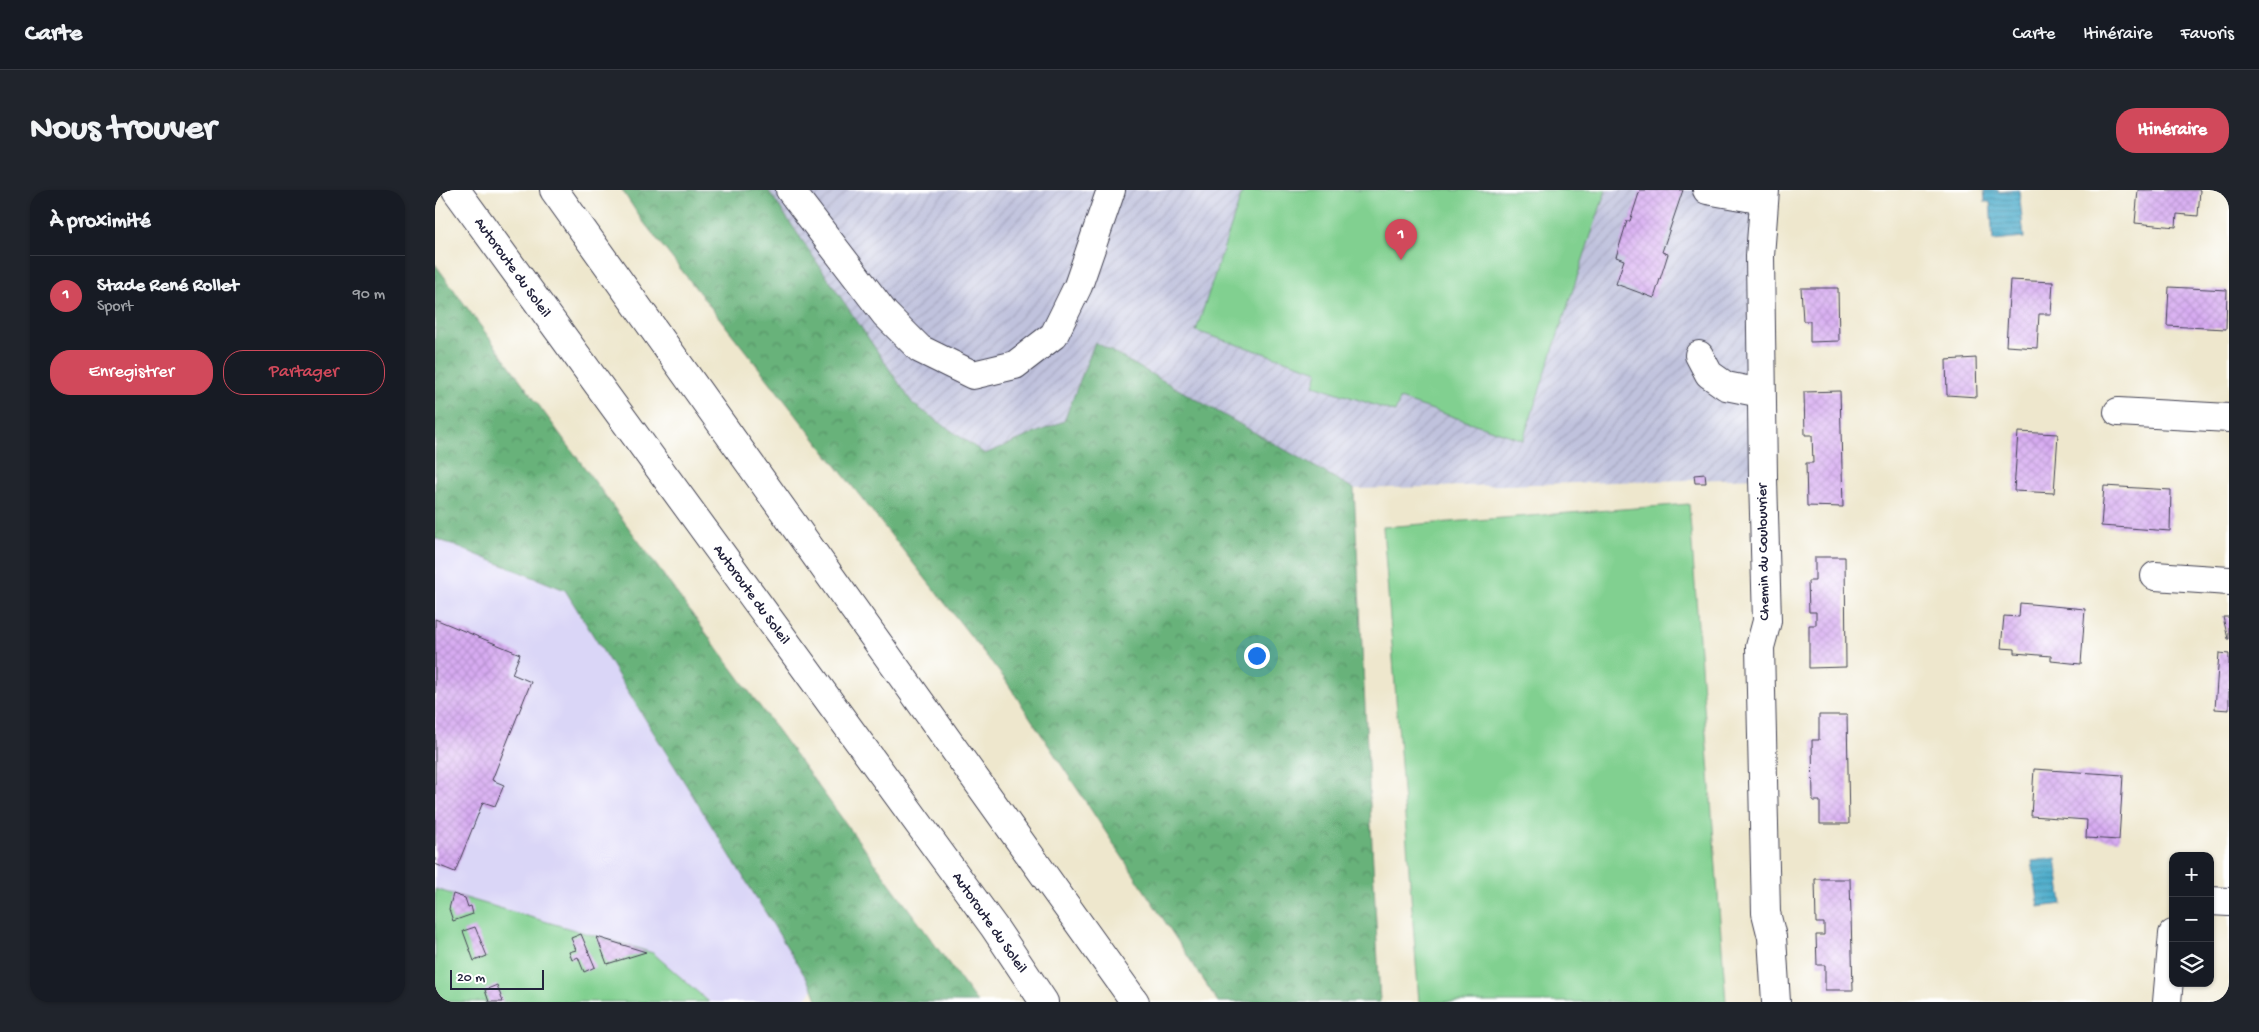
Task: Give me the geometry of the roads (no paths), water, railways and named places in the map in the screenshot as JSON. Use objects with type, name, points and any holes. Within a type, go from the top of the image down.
[{"type":"main road","name":"Autoroute du Soleil","points":[[456,190],[994,927],[1044,1002]]},
{"type":"main road","points":[[554,190],[1135,1002]]},
{"type":"main road","points":[[790,190],[885,314],[920,349],[973,375],[1015,365],[1054,335],[1078,286],[1111,190]]},
{"type":"main road","points":[[1707,190],[1764,195]]},
{"type":"main road","name":"Chemin du Coulouvrier","points":[[1764,195],[1760,256],[1761,394],[1767,621],[1760,647],[1761,719],[1766,913],[1772,937],[1776,1002]]},
{"type":"main road","points":[[1699,355],[1709,374],[1726,386],[1761,394]]},
{"type":"main road","points":[[2118,412],[2229,418]]},
{"type":"main road","points":[[2155,576],[2229,581]]},
{"type":"main road","points":[[2214,901],[2229,902]]},
{"type":"main road","points":[[2167,1002],[2172,942]]},
{"type":"water","points":[[1984,190],[1998,190],[1998,192],[2019,190],[2024,238],[1993,241],[1990,202],[1985,202]]},
{"type":"water","points":[[2056,858],[2062,904],[2039,907],[2032,861]]},
{"type":"place","name":"Stade René Rollet","points":[[1401,260]]}]
